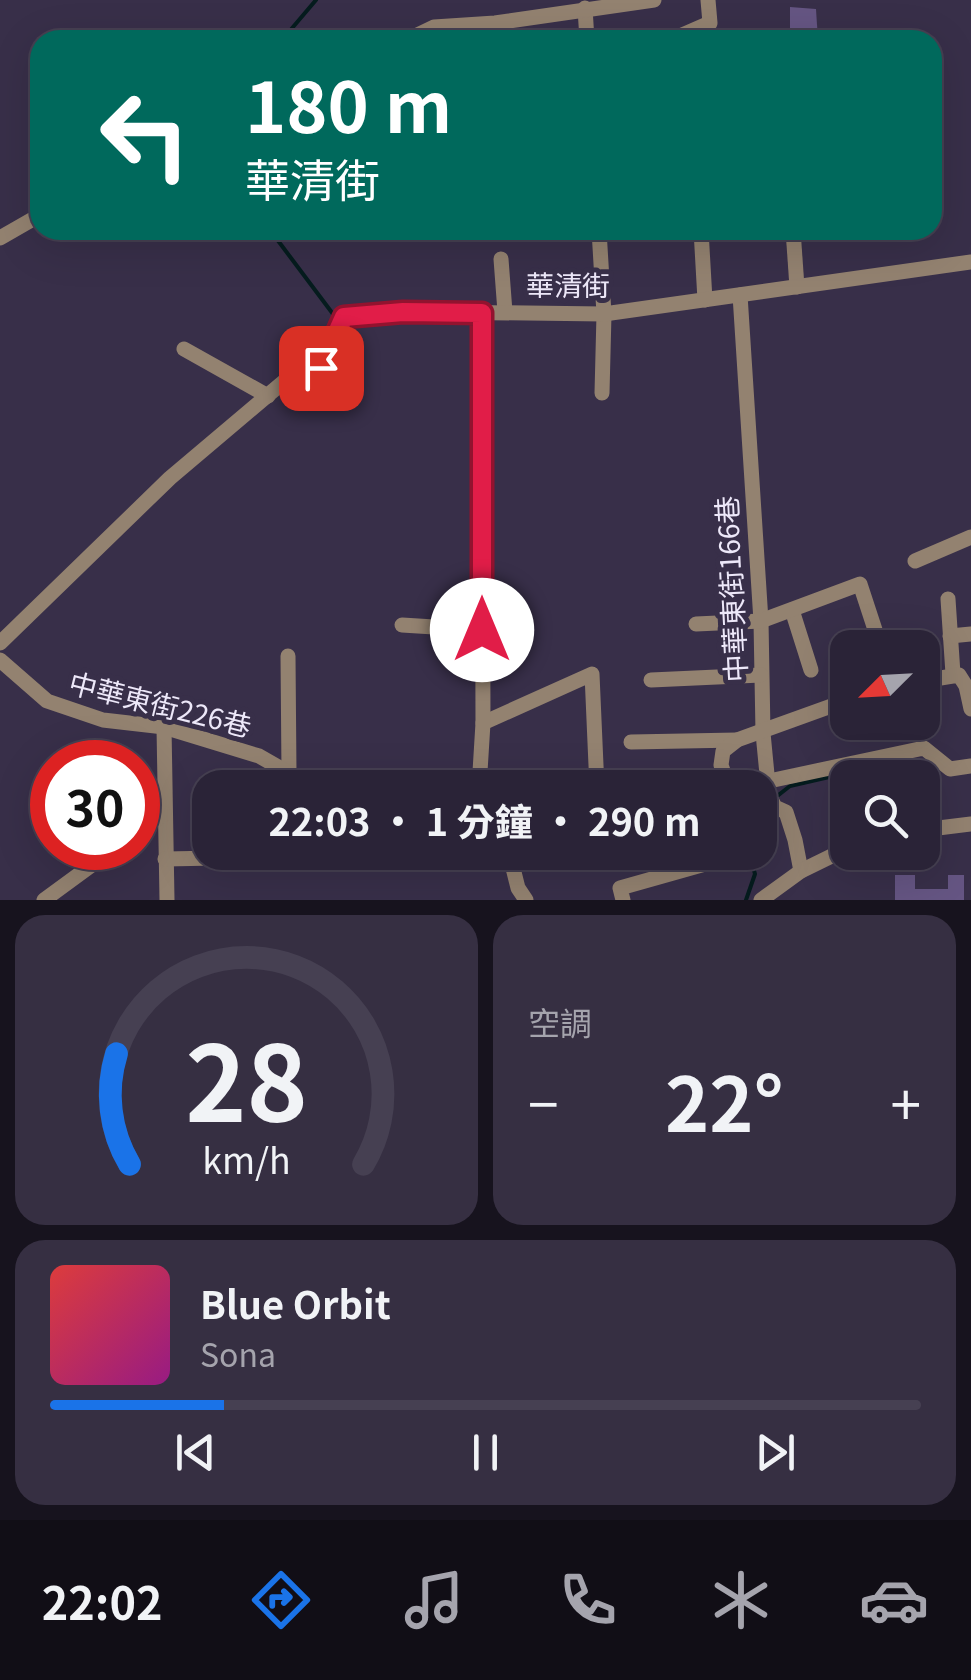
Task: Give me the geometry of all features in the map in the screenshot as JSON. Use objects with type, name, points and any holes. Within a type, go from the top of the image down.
[{"type":"street","points":[[428,30],[654,0]]},
{"type":"street","points":[[696,30],[710,24],[708,0]]},
{"type":"street","points":[[585,8],[586,30]]},
{"type":"street","points":[[0,238],[30,221]]},
{"type":"street","points":[[600,240],[604,314],[602,393]]},
{"type":"street","points":[[702,240],[705,300]]},
{"type":"street","points":[[794,240],[797,287]]},
{"type":"street","points":[[501,259],[504,312]]},
{"type":"street","name":"華清街","points":[[0,643],[170,478],[287,379],[321,368],[344,317],[403,312],[604,314],[971,262]]},
{"type":"street","name":"中華東街166巷","points":[[740,295],[768,770]]},
{"type":"street","points":[[481,770],[482,313]]},
{"type":"street","points":[[184,349],[268,396]]},
{"type":"street","points":[[914,561],[971,537]]},
{"type":"street","points":[[696,624],[761,621],[860,584],[875,630]]},
{"type":"street","points":[[948,599],[953,674]]},
{"type":"street","points":[[792,610],[812,670]]},
{"type":"street","points":[[402,625],[482,630]]},
{"type":"street","points":[[950,636],[971,634]]},
{"type":"street","points":[[288,656],[289,770]]},
{"type":"street","name":"中華東街226巷","points":[[0,660],[47,702],[104,720],[164,727],[259,756],[284,770]]},
{"type":"street","points":[[483,723],[592,674],[596,770]]},
{"type":"street","points":[[650,680],[761,675]]},
{"type":"street","points":[[940,677],[959,675],[971,708]]},
{"type":"street","points":[[631,742],[738,740],[830,707]]},
{"type":"street","points":[[164,727],[167,900]]},
{"type":"street","points":[[723,770],[723,751],[738,740]]},
{"type":"street","points":[[777,792],[924,748],[950,769],[971,766]]},
{"type":"street","name":"中華東街166巷","points":[[777,801],[786,812],[800,871]]},
{"type":"street","points":[[160,817],[164,814]]},
{"type":"street","points":[[940,828],[971,824]]},
{"type":"street","points":[[764,899],[783,892],[800,871],[830,857]]},
{"type":"street","points":[[165,859],[192,858]]},
{"type":"street","points":[[44,900],[85,870]]},
{"type":"street","points":[[514,870],[526,900]]},
{"type":"street","points":[[623,900],[620,888],[684,870]]},
{"type":"building","points":[[790,7],[816,9],[817,30],[790,30]]},
{"type":"building","points":[[895,875],[915,875],[915,889],[948,889],[948,875],[964,875],[964,900],[895,900]]},
{"type":"waterway","points":[[290,30],[316,0]]},
{"type":"waterway","points":[[278,240],[333,314]]},
{"type":"waterway","points":[[777,796],[790,786],[830,777]]},
{"type":"waterway","points":[[746,900],[754,870]]},
{"type":"route","points":[[321,368],[344,317],[403,312],[482,313],[482,630]]}]
